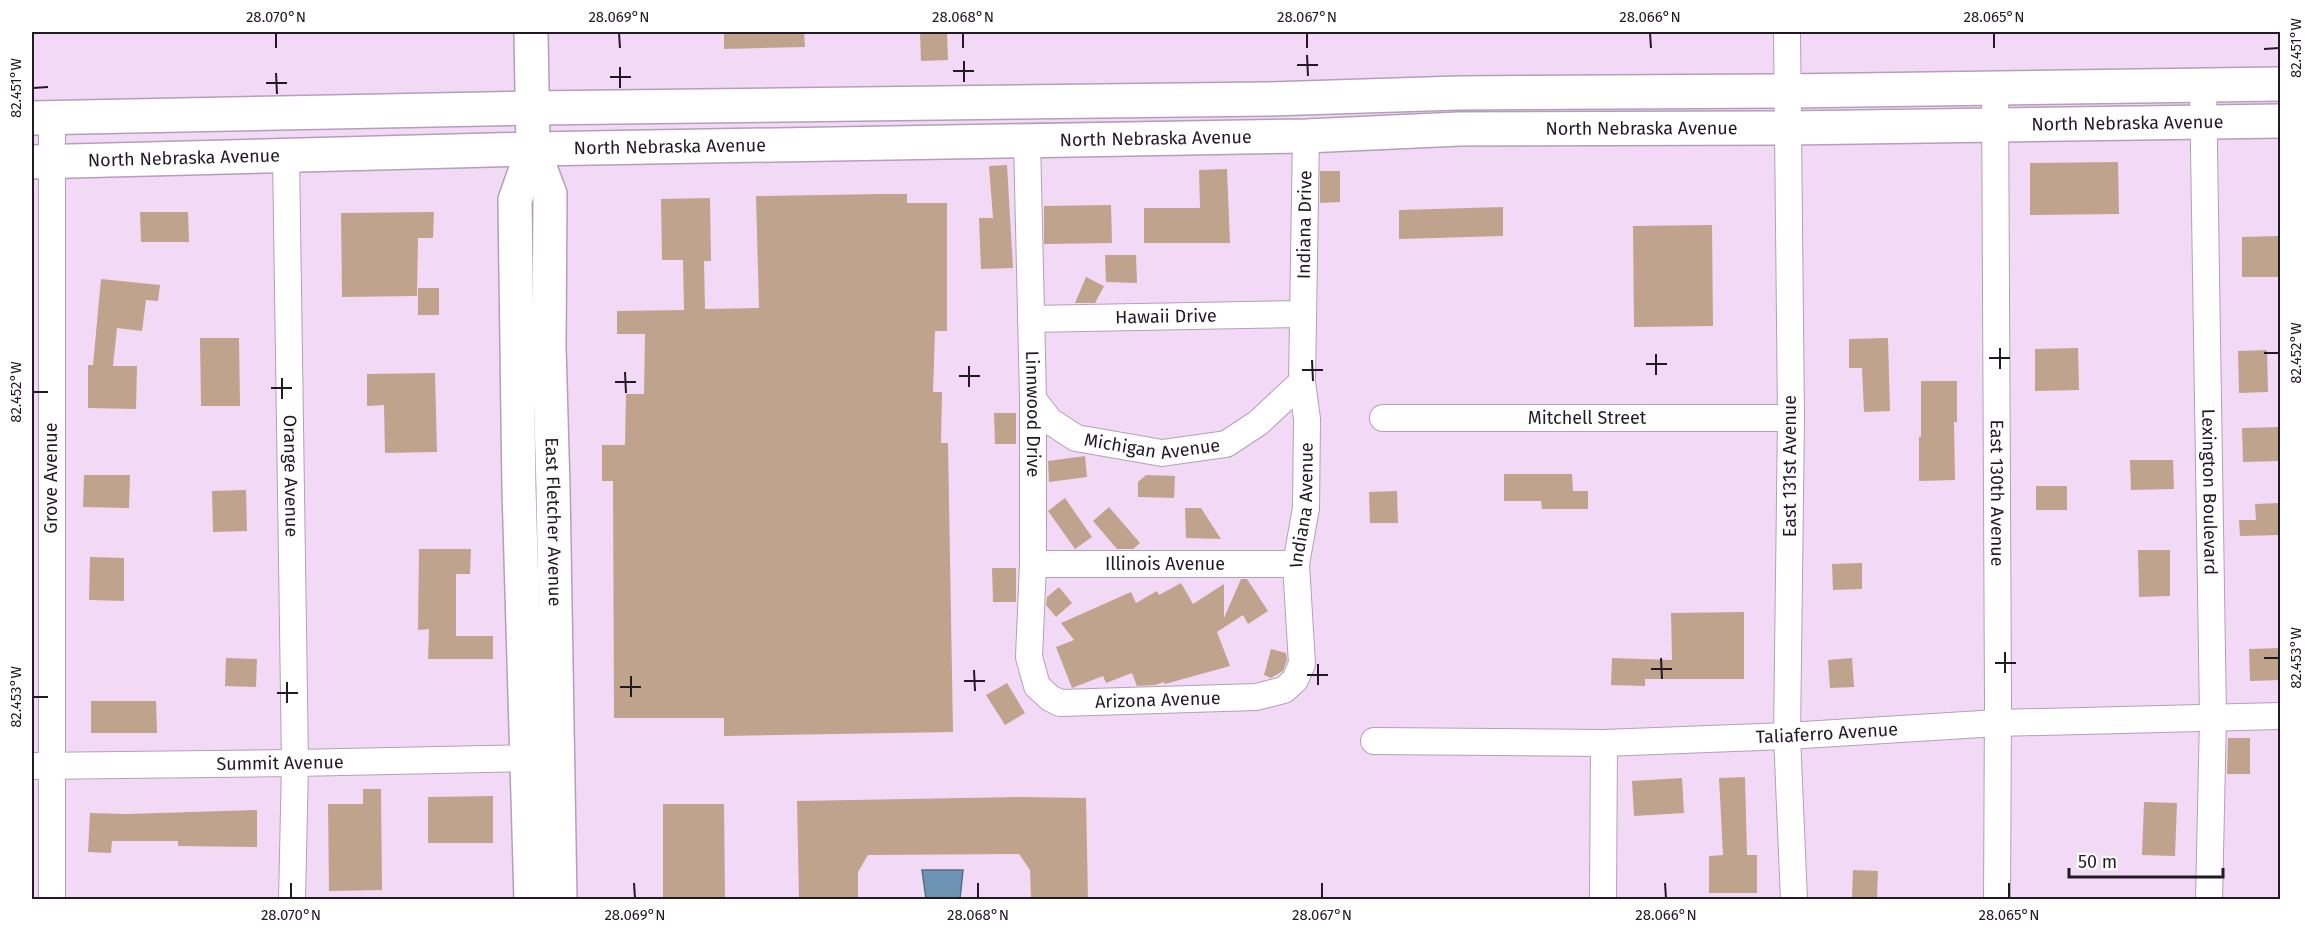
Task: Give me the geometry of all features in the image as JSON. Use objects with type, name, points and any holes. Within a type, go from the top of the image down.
[{"type":"main road","name":"East Fletcher Avenue","points":[[531,32],[533,149],[515,200],[519,489],[531,900]]},
{"type":"main road","name":"North Nebraska Avenue","points":[[42,117],[533,108],[1145,101],[1458,93],[2280,84]]},
{"type":"main road","name":"North Nebraska Avenue","points":[[42,161],[533,149],[1306,136],[1459,129],[1788,128],[2280,122]]},
{"type":"main road","name":"East Fletcher Avenue","points":[[533,149],[550,194],[549,347],[554,488],[560,900]]},
{"type":"street","name":"East 131st Avenue","points":[[1787,32],[1791,418],[1787,736],[1794,900]]},
{"type":"street","name":"Lexington Boulevard","points":[[2203,84],[2213,717],[2209,900]]},
{"type":"street","name":"East 130th Avenue","points":[[1995,87],[1997,900]]},
{"type":"street","points":[[1458,93],[1459,129]]},
{"type":"street","points":[[1145,101],[1145,138]]},
{"type":"street","name":"Grove Avenue","points":[[42,117],[41,766],[52,900]]},
{"type":"street","name":"Indiana Drive","points":[[1302,314],[1306,136]]},
{"type":"street","name":"Linnwood Drive","points":[[1027,140],[1033,399],[1033,564],[1029,657],[1037,686]]},
{"type":"street","name":"Orange Avenue","points":[[286,154],[295,763],[292,900]]},
{"type":"street","name":"Hawaii Drive","points":[[1031,319],[1302,314]]},
{"type":"street","name":"Indiana Avenue","points":[[1284,690],[1295,680],[1302,664],[1296,564],[1306,508],[1307,419],[1302,382],[1302,314]]},
{"type":"street","name":"Michigan Avenue","points":[[1033,399],[1050,421],[1076,438],[1162,453],[1226,444],[1258,423],[1302,382]]},
{"type":"street","name":"Mitchell Street","points":[[1383,418],[1791,418]]},
{"type":"street","name":"Illinois Avenue","points":[[1033,564],[1296,564]]},
{"type":"street","name":"Arizona Avenue","points":[[1037,686],[1050,698],[1060,703],[1256,697],[1284,690]]},
{"type":"street","name":"Taliaferro Avenue","points":[[1374,741],[1604,743],[1787,736],[1998,723],[2280,717]]},
{"type":"street","points":[[1603,900],[1604,743]]},
{"type":"street","name":"Summit Avenue","points":[[41,766],[528,758]]},
{"type":"water","points":[[922,870],[963,870],[960,899],[926,899]]},
{"type":"building","points":[[724,32],[804,32],[805,47],[724,49]]},
{"type":"building","points":[[920,32],[947,32],[948,60],[921,61]]},
{"type":"building","points":[[2118,162],[2119,214],[2030,215],[2030,163]]},
{"type":"building","points":[[1007,165],[1013,268],[981,269],[979,218],[993,218],[989,166]]},
{"type":"building","points":[[1227,169],[1230,243],[1144,243],[1144,208],[1200,208],[1199,170]]},
{"type":"building","points":[[1320,171],[1340,171],[1340,202],[1320,203]]},
{"type":"building","points":[[907,194],[907,203],[947,203],[947,331],[935,331],[933,392],[942,392],[941,443],[948,443],[953,732],[724,736],[724,718],[614,718],[613,481],[602,481],[602,445],[625,445],[626,394],[644,394],[645,334],[617,334],[617,311],[684,310],[683,260],[662,260],[661,199],[710,198],[711,261],[704,261],[705,309],[759,308],[756,196]]},
{"type":"building","points":[[1111,205],[1112,243],[1044,244],[1044,206]]},
{"type":"building","points":[[1503,207],[1503,236],[1399,239],[1399,210]]},
{"type":"building","points":[[140,212],[188,212],[189,242],[141,242]]},
{"type":"building","points":[[434,212],[433,238],[418,238],[417,296],[342,297],[341,213]]},
{"type":"building","points":[[1712,225],[1713,326],[1634,327],[1633,226]]},
{"type":"building","points":[[2280,236],[2280,277],[2242,277],[2242,237]]},
{"type":"building","points":[[1105,255],[1136,255],[1137,283],[1106,282]]},
{"type":"building","points":[[1086,277],[1104,286],[1095,303],[1075,303]]},
{"type":"building","points":[[101,279],[160,285],[158,301],[146,300],[142,331],[117,328],[113,366],[137,366],[136,409],[88,408],[88,365],[93,365]]},
{"type":"building","points":[[418,288],[439,288],[439,315],[418,315]]},
{"type":"building","points":[[200,338],[239,338],[240,406],[201,406]]},
{"type":"building","points":[[1888,338],[1890,411],[1864,412],[1862,368],[1849,368],[1849,339]]},
{"type":"building","points":[[2078,348],[2079,390],[2035,391],[2035,349]]},
{"type":"building","points":[[2267,350],[2268,392],[2239,393],[2238,351]]},
{"type":"building","points":[[435,373],[437,452],[385,453],[384,405],[367,406],[367,374]]},
{"type":"building","points":[[1921,381],[1957,381],[1957,422],[1954,422],[1955,480],[1919,481]]},
{"type":"building","points":[[994,413],[1016,413],[1016,444],[995,444]]},
{"type":"building","points":[[2280,427],[2280,461],[2243,462],[2242,428]]},
{"type":"building","points":[[1085,456],[1087,477],[1049,482],[1048,461]]},
{"type":"building","points":[[2130,460],[2173,460],[2174,489],[2131,490]]},
{"type":"building","points":[[1504,474],[1572,474],[1573,491],[1588,491],[1588,509],[1542,509],[1541,501],[1504,501]]},
{"type":"building","points":[[84,475],[130,475],[129,508],[83,507]]},
{"type":"building","points":[[1146,475],[1175,476],[1174,498],[1138,497],[1138,482]]},
{"type":"building","points":[[2036,486],[2067,486],[2067,510],[2036,510]]},
{"type":"building","points":[[246,490],[247,531],[213,532],[212,491]]},
{"type":"building","points":[[1397,491],[1398,523],[1370,523],[1369,492]]},
{"type":"building","points":[[1065,498],[1092,537],[1075,549],[1048,511]]},
{"type":"building","points":[[2280,503],[2280,535],[2240,536],[2239,520],[2256,520],[2255,504]]},
{"type":"building","points":[[1109,507],[1140,543],[1133,549],[1117,549],[1093,521]]},
{"type":"building","points":[[1185,508],[1201,508],[1221,539],[1186,538]]},
{"type":"building","points":[[419,549],[471,549],[470,574],[456,574],[456,636],[493,636],[493,659],[428,659],[429,629],[418,630]]},
{"type":"building","points":[[2138,550],[2170,550],[2170,596],[2139,597]]},
{"type":"building","points":[[90,557],[124,558],[124,601],[89,600]]},
{"type":"building","points":[[1862,563],[1862,589],[1833,590],[1832,564]]},
{"type":"building","points":[[992,568],[1016,568],[1016,602],[993,602]]},
{"type":"building","points":[[1241,579],[1247,579],[1268,611],[1248,624],[1243,615],[1217,632],[1230,666],[1165,684],[1164,682],[1137,686],[1132,673],[1106,683],[1103,676],[1072,688],[1056,647],[1074,640],[1061,623],[1131,592],[1136,603],[1157,591],[1159,595],[1181,583],[1193,604],[1224,584],[1224,618]]},
{"type":"building","points":[[1059,587],[1072,603],[1056,617],[1046,605],[1047,597]]},
{"type":"building","points":[[1744,612],[1744,679],[1645,679],[1645,686],[1611,685],[1612,658],[1672,660],[1671,613]]},
{"type":"building","points":[[2280,648],[2280,680],[2250,681],[2249,649]]},
{"type":"building","points":[[1271,649],[1286,653],[1287,660],[1283,671],[1271,678],[1264,675]]},
{"type":"building","points":[[226,658],[257,659],[256,687],[225,686]]},
{"type":"building","points":[[1852,658],[1854,687],[1830,688],[1828,660]]},
{"type":"building","points":[[1007,683],[1025,713],[1005,725],[986,695]]},
{"type":"building","points":[[91,701],[156,701],[157,733],[91,733]]},
{"type":"building","points":[[2228,738],[2250,738],[2250,774],[2227,774]]},
{"type":"building","points":[[1745,777],[1747,855],[1757,855],[1757,893],[1709,893],[1709,856],[1723,855],[1719,778]]},
{"type":"building","points":[[1682,778],[1684,813],[1634,816],[1632,781]]},
{"type":"building","points":[[363,789],[381,789],[382,890],[329,891],[328,804],[363,804]]},
{"type":"building","points":[[493,796],[493,843],[428,843],[428,797]]},
{"type":"building","points":[[1086,798],[1088,900],[1031,900],[1030,870],[1019,854],[868,855],[858,872],[858,900],[799,900],[797,801]]},
{"type":"building","points":[[2144,802],[2177,803],[2175,856],[2142,855]]},
{"type":"building","points":[[663,804],[724,804],[725,897],[663,897]]},
{"type":"building","points":[[257,810],[257,847],[178,846],[178,841],[112,841],[111,853],[88,852],[90,813]]},
{"type":"building","points":[[1853,870],[1878,871],[1877,897],[1852,897]]}]
